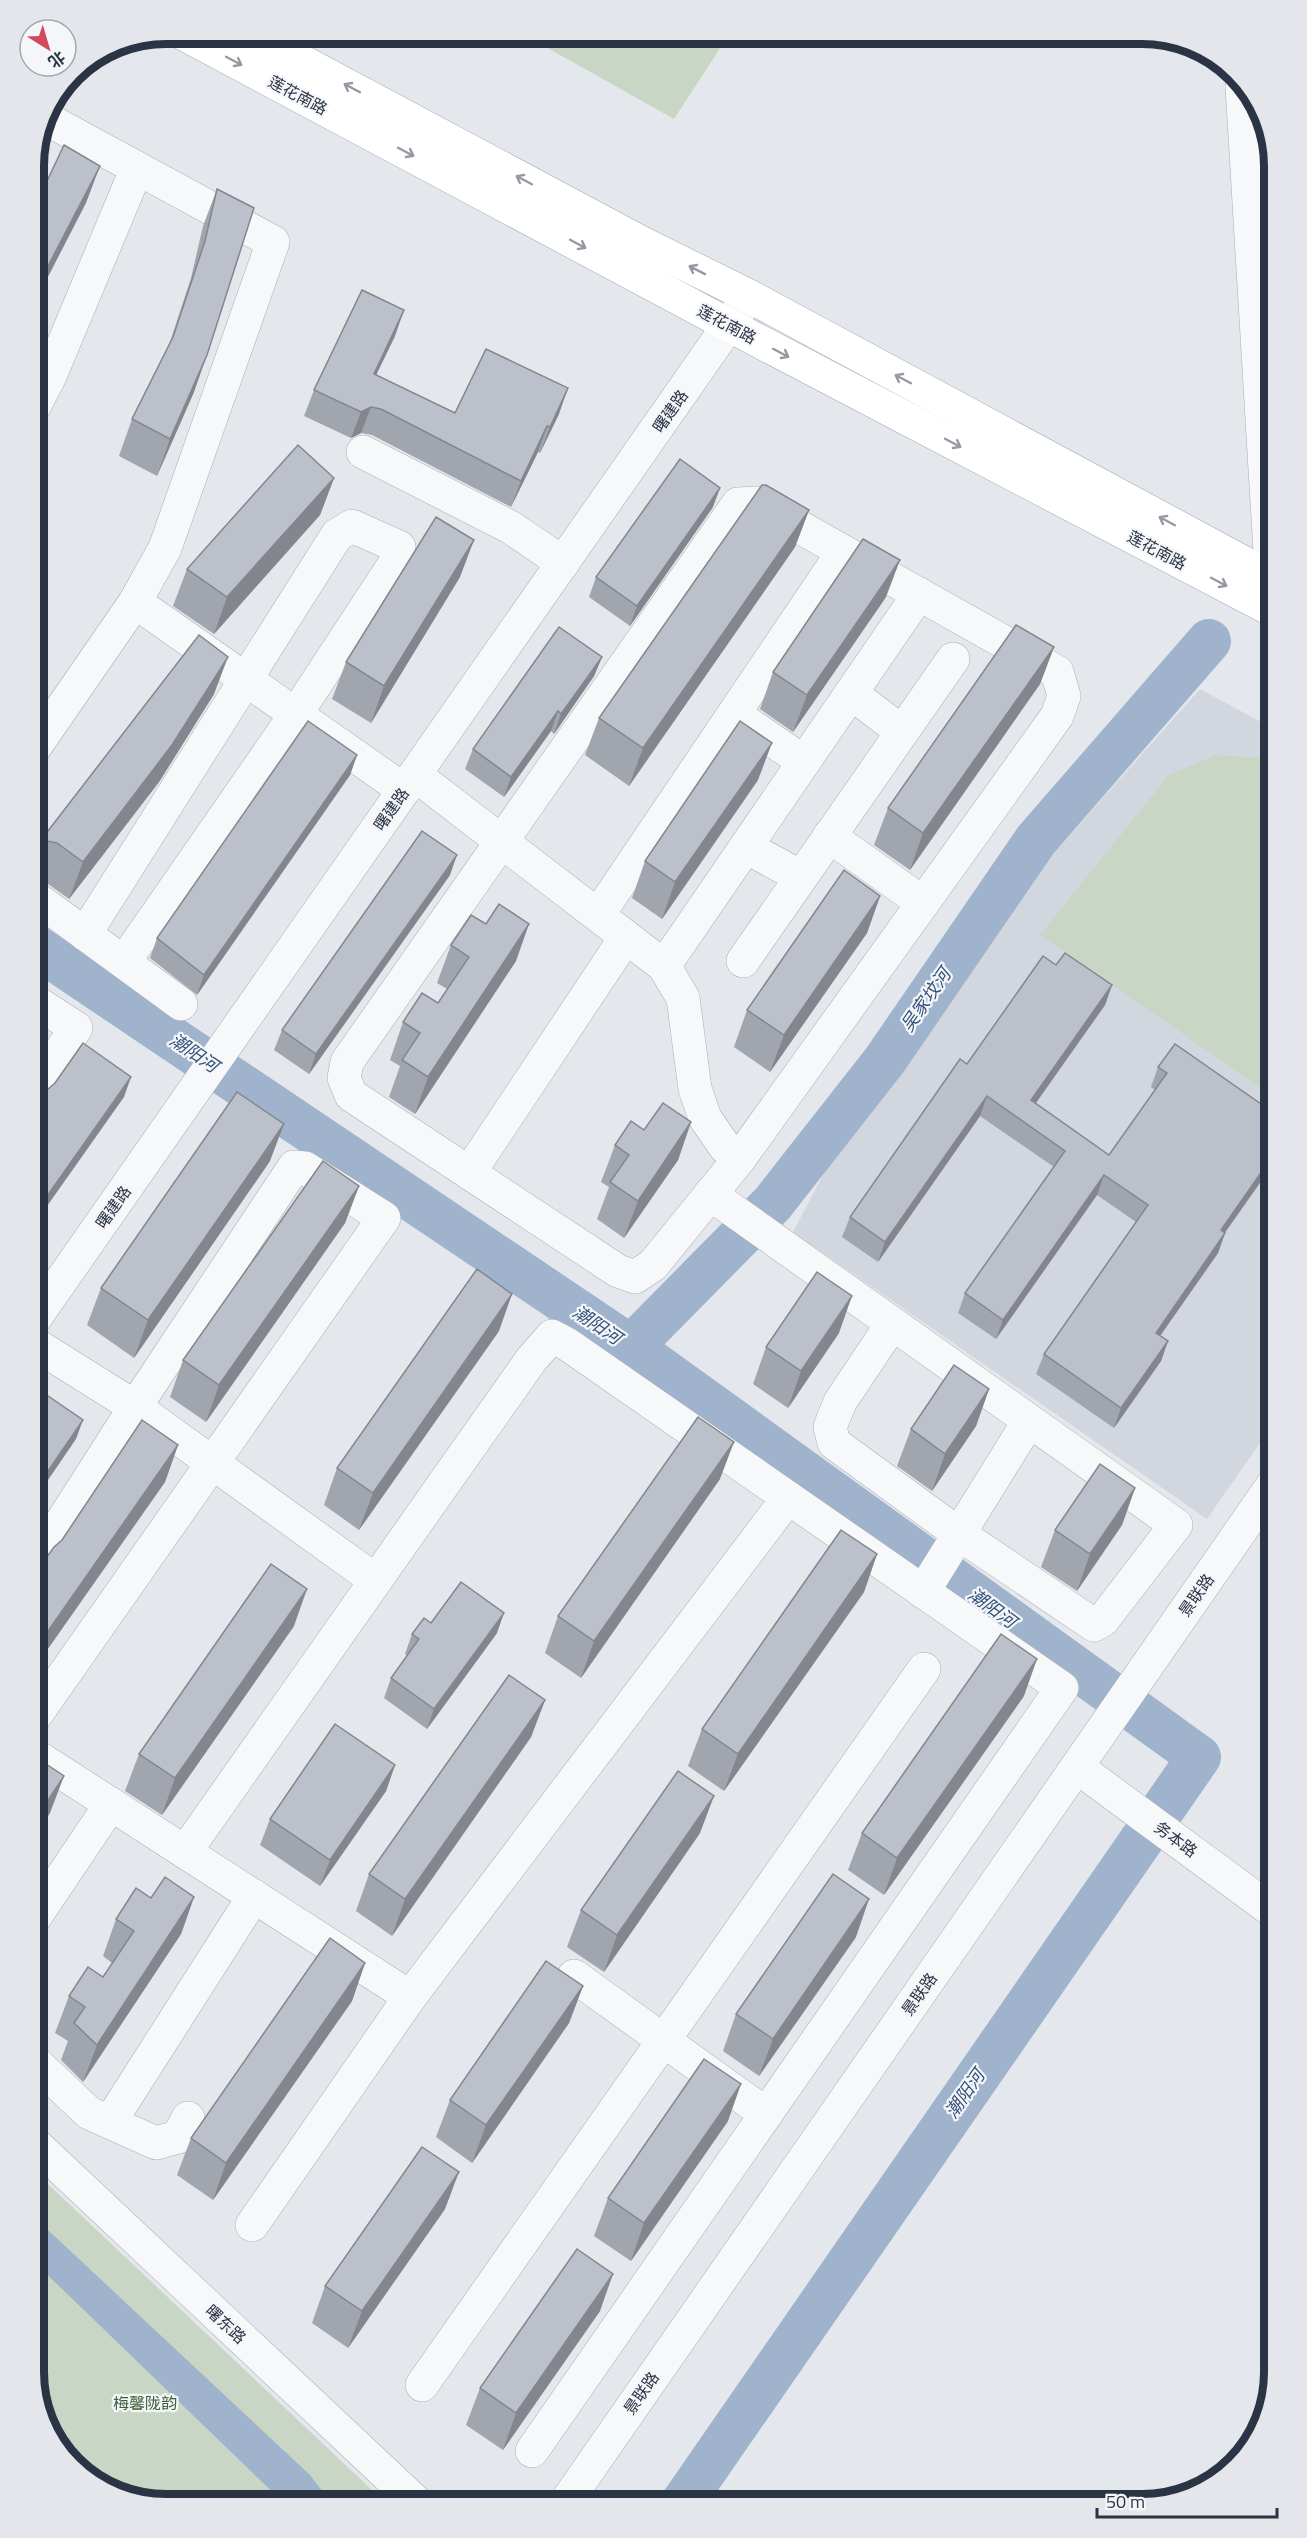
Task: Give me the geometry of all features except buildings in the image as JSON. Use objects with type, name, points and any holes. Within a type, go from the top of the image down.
[{"type":"main road","name":"莲花南路","points":[[203,44],[729,325],[1264,606]]},
{"type":"main road","name":"莲花南路","points":[[270,44],[642,243],[749,297],[1264,573]]},
{"type":"street","points":[[1243,98],[1264,435]]},
{"type":"street","points":[[44,734],[135,602],[165,548],[273,242],[52,122]]},
{"type":"street","points":[[44,388],[137,168]]},
{"type":"street","name":"曙建路","points":[[44,1306],[749,297]]},
{"type":"street","points":[[363,452],[510,526],[563,563]]},
{"type":"street","points":[[757,503],[843,552],[1057,672],[1064,696],[1057,716],[740,1158],[652,1265],[635,1277],[618,1271],[351,1095],[344,1078],[347,1062],[738,504],[757,503]]},
{"type":"street","points":[[85,934],[337,535],[352,526],[399,547],[397,560],[296,714],[124,962]]},
{"type":"street","points":[[598,915],[843,552]]},
{"type":"street","points":[[664,966],[919,594]]},
{"type":"street","points":[[135,602],[296,714],[502,842],[664,966],[683,998],[695,1089],[705,1118],[725,1147],[740,1158]]},
{"type":"street","points":[[742,961],[953,659]]},
{"type":"street","points":[[851,693],[902,732]]},
{"type":"street","points":[[734,714],[804,762]]},
{"type":"street","points":[[829,836],[923,903]]},
{"type":"street","points":[[746,847],[801,877]]},
{"type":"street","points":[[44,904],[181,1004]]},
{"type":"street","points":[[469,1173],[626,937]]},
{"type":"street","points":[[44,1010],[76,1028],[44,1076]]},
{"type":"street","points":[[44,1549],[294,1167],[305,1168],[384,1218],[44,1703]]},
{"type":"street","points":[[711,1194],[1176,1525],[1103,1620],[1094,1626],[957,1538],[834,1443],[830,1427],[840,1402],[892,1324]]},
{"type":"street","points":[[185,1852],[531,1360],[552,1336],[567,1344],[1062,1688],[532,2451]]},
{"type":"street","points":[[44,1350],[135,1407],[375,1580]]},
{"type":"street","points":[[924,1592],[1029,1421]]},
{"type":"street","name":"景联路","points":[[572,2494],[1264,1497]]},
{"type":"street","points":[[252,2225],[410,1997],[788,1498]]},
{"type":"street","points":[[422,2385],[924,1669]]},
{"type":"street","points":[[44,1761],[410,1997]]},
{"type":"street","name":"务本路","points":[[1077,1767],[1264,1905]]},
{"type":"street","points":[[44,1904],[111,1804]]},
{"type":"street","points":[[110,2122],[254,1896]]},
{"type":"street","points":[[574,1976],[765,2114]]},
{"type":"street","points":[[44,2070],[89,2113],[156,2143],[178,2136],[188,2118]]},
{"type":"street","name":"曙东路","points":[[44,2152],[407,2494]]},
{"type":"shaded area","points":[[1200,689],[1264,724],[1264,1437],[1207,1519],[793,1232],[833,1156],[1029,881]]},
{"type":"green space","points":[[541,44],[723,44],[674,119]]},
{"type":"green space","points":[[1216,755],[1264,758],[1264,1090],[1040,935],[1169,775]]},
{"type":"green space","name":"梅馨陇韵","points":[[44,2180],[373,2491],[371,2494],[158,2494],[126,2488],[112,2482],[79,2459],[60,2434],[46,2396]]},
{"type":"water","points":[[44,2226],[310,2475],[325,2494],[275,2494],[44,2272]]},
{"type":"waterway","name":"吴家坟河","points":[[631,1347],[773,1203],[885,1060],[1036,840],[1209,641]]},
{"type":"waterway","name":"潮阳河","points":[[44,952],[631,1347],[1199,1757],[689,2494]]}]
